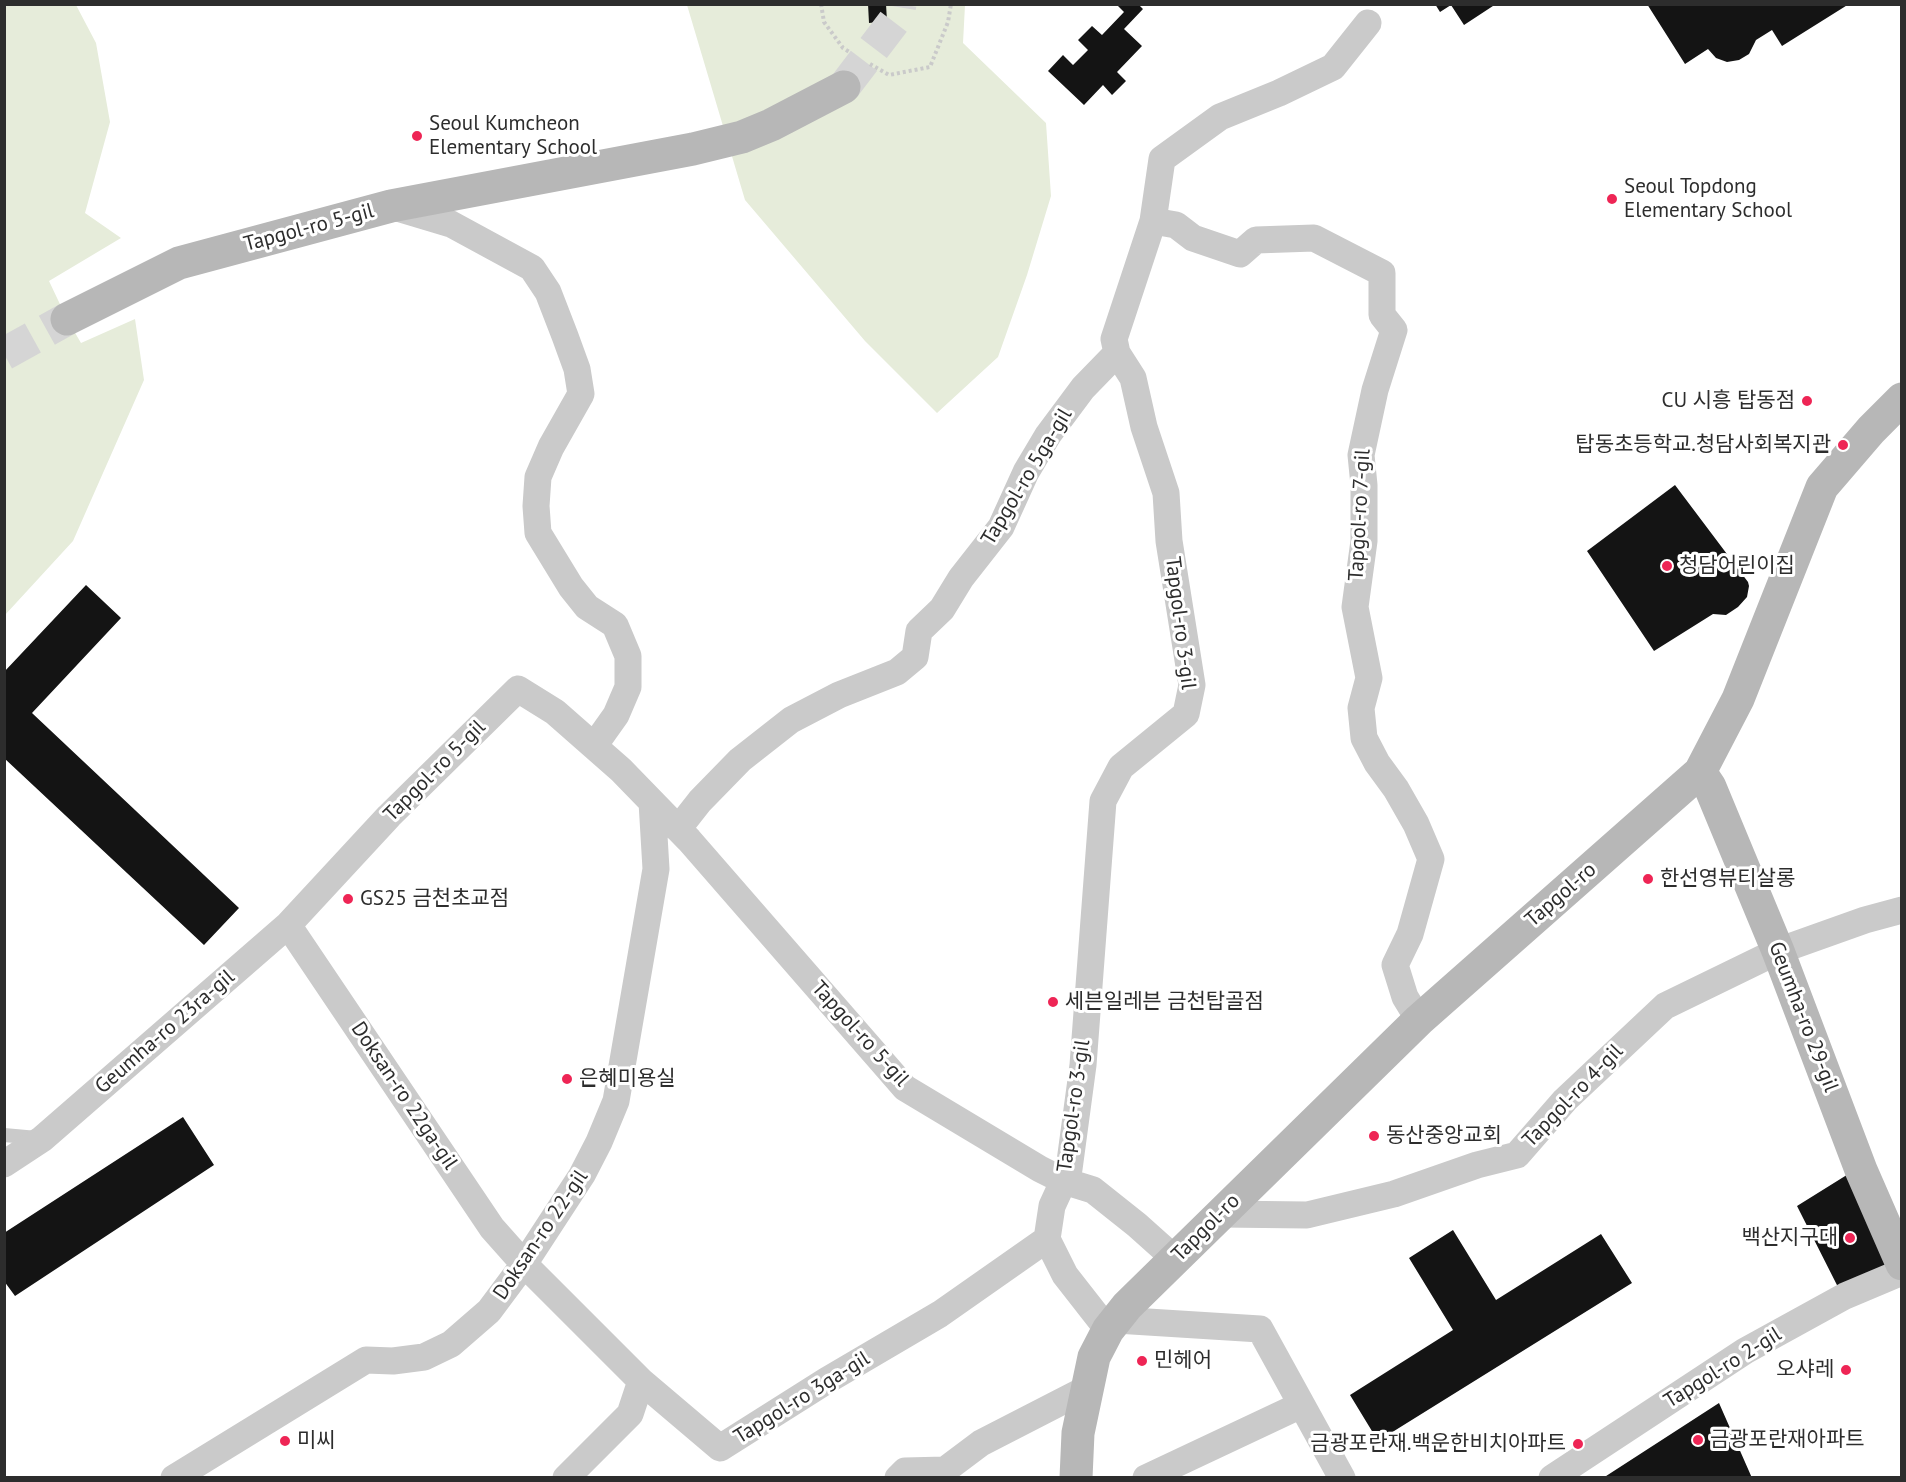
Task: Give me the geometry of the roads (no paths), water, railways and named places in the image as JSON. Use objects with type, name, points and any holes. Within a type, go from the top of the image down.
[{"type":"street","points":[[1117,353],[1114,339],[1153,220],[1162,159],[1220,117],[1279,93],[1333,67],[1368,23]]},
{"type":"street","points":[[391,206],[693,149],[742,137],[771,125],[844,87]]},
{"type":"street","name":"Tapgol-ro 5-gil","points":[[67,319],[179,263],[391,206],[451,224],[532,268],[548,292],[577,369],[581,394],[551,447],[538,477],[536,506],[538,533],[571,588],[587,607],[615,625],[628,656],[628,687],[616,715],[594,746]]},
{"type":"street","name":"Tapgol-ro 7-gil","points":[[1153,220],[1176,225],[1193,238],[1240,254],[1256,240],[1314,238],[1382,273],[1382,315],[1394,330],[1375,390],[1361,455],[1364,485],[1364,541],[1354,607],[1369,678],[1361,708],[1364,738],[1377,763],[1406,807],[1431,859],[1410,934],[1395,965],[1405,997],[1419,1020]]},
{"type":"street","name":"Tapgol-ro 5ga-gil","points":[[678,829],[700,801],[740,760],[790,720],[839,696],[897,672],[915,657],[919,631],[942,609],[961,578],[1001,527],[1026,472],[1048,435],[1083,388],[1117,353]]},
{"type":"street","name":"Tapgol-ro 3-gil","points":[[1047,1239],[1052,1206],[1069,1169],[1083,1065],[1103,801],[1121,767],[1186,714],[1192,685],[1169,541],[1166,493],[1144,427],[1133,378],[1117,353]]},
{"type":"street","name":"Tapgol-ro","points":[[1076,1478],[1078,1433],[1094,1357],[1112,1325],[1127,1306],[1419,1020],[1700,772],[1738,699],[1822,487],[1870,430],[1902,399]]},
{"type":"street","name":"Tapgol-ro 5-gil","points":[[288,924],[389,816],[518,689],[555,712],[621,770],[678,829],[905,1088],[1040,1169],[1064,1181],[1093,1190],[1175,1259]]},
{"type":"street","name":"Geumha-ro 29-gil","points":[[1700,772],[1710,787],[1778,951],[1861,1170],[1902,1264]]},
{"type":"street","name":"Doksan-ro 22-gil","points":[[174,1478],[366,1360],[393,1361],[424,1357],[451,1344],[489,1311],[524,1264],[582,1175],[616,1101],[656,868],[652,802]]},
{"type":"street","name":"Tapgol-ro 4-gil","points":[[1221,1214],[1307,1215],[1394,1194],[1477,1165],[1517,1155],[1564,1100],[1665,1006],[1778,951],[1865,920],[1902,910]]},
{"type":"street","name":"Geumha-ro 23ra-gil","points":[[4,1164],[42,1138],[288,924]]},
{"type":"street","name":"Doksan-ro 22ga-gil","points":[[288,924],[492,1228],[524,1264]]},
{"type":"street","points":[[1047,1239],[1065,1275],[1112,1325],[1260,1329],[1341,1478]]},
{"type":"street","name":"Tapgol-ro 3ga-gil","points":[[524,1264],[641,1381],[720,1448],[826,1381],[940,1314],[1047,1239]]},
{"type":"street","name":"Tapgol-ro 2-gil","points":[[1552,1478],[1745,1351],[1845,1296],[1902,1272]]},
{"type":"street","points":[[566,1478],[630,1414],[641,1381]]},
{"type":"street","points":[[898,1478],[905,1471],[945,1470],[981,1443],[1088,1388]]},
{"type":"street","points":[[1154,1476],[1301,1405]]},
{"type":"lane","points":[[4,1135],[42,1138]]},
{"type":"tunnel","points":[[844,87],[898,16],[900,4]]},
{"type":"tunnel","points":[[4,354],[67,319]]},
{"type":"place","name":"Seoul Kumcheon Elementary School","points":[[417,136]]},
{"type":"place","name":"Seoul Topdong Elementary School","points":[[1612,199]]},
{"type":"place","name":"CU 시흥 탑동점","points":[[1807,401]]},
{"type":"place","name":"탑동초등학교.청담사회복지관","points":[[1843,445]]},
{"type":"place","name":"청담어린이집","points":[[1667,566]]},
{"type":"place","name":"한선영뷰티살롱","points":[[1648,879]]},
{"type":"place","name":"GS25 금천초교점","points":[[348,899]]},
{"type":"place","name":"세븐일레븐 금천탑골점","points":[[1053,1002]]},
{"type":"place","name":"은혜미용실","points":[[567,1079]]},
{"type":"place","name":"동산중앙교회","points":[[1374,1136]]},
{"type":"place","name":"백산지구대","points":[[1850,1238]]},
{"type":"place","name":"민헤어","points":[[1142,1361]]},
{"type":"place","name":"오샤레","points":[[1846,1370]]},
{"type":"place","name":"금광포란재아파트","points":[[1698,1440]]},
{"type":"place","name":"미씨","points":[[285,1441]]},
{"type":"place","name":"금광포란재.백운한비치아파트","points":[[1578,1444]]}]
